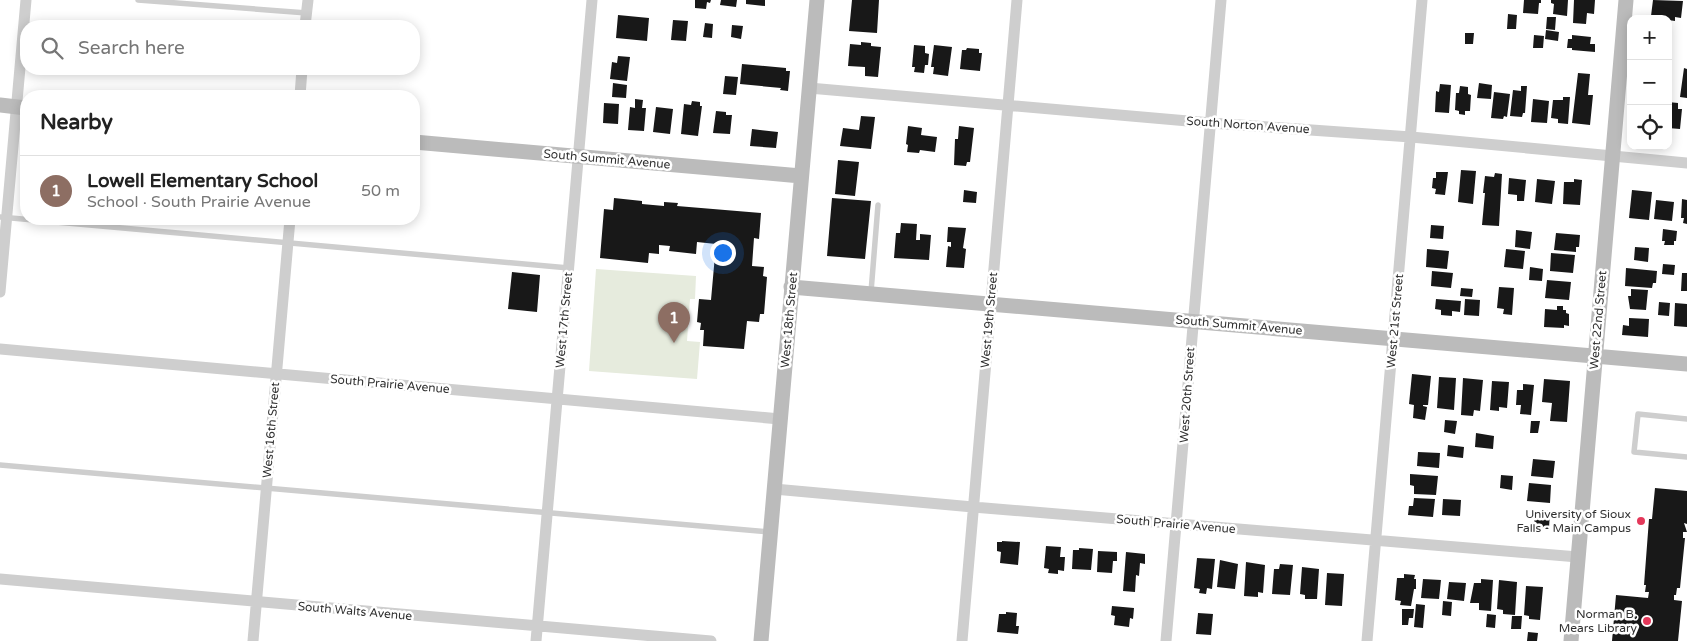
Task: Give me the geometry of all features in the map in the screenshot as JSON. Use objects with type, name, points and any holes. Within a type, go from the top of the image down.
[{"type":"street","points":[[25,20],[26,0]]},
{"type":"street","points":[[305,20],[308,0]]},
{"type":"street","name":"West 17th Street","points":[[536,641],[592,0]]},
{"type":"street","name":"West 18th Street","points":[[761,641],[817,0]]},
{"type":"street","name":"West 19th Street","points":[[962,641],[1017,0]]},
{"type":"street","name":"West 20th Street","points":[[1166,641],[1221,0]]},
{"type":"street","name":"West 21st Street","points":[[1367,641],[1422,0]]},
{"type":"street","name":"West 22nd Street","points":[[1571,641],[1626,0]]},
{"type":"street","points":[[22,75],[22,90]]},
{"type":"street","points":[[300,90],[302,75]]},
{"type":"street","name":"South Norton Avenue","points":[[809,88],[1211,123],[1411,137],[1687,163]]},
{"type":"street","points":[[0,105],[20,107]]},
{"type":"street","points":[[0,292],[3,217],[20,113]]},
{"type":"street","name":"South Summit Avenue","points":[[420,143],[801,176]]},
{"type":"street","name":"West 16th Street","points":[[253,641],[290,225]]},
{"type":"street","name":"South Summit Avenue","points":[[791,288],[1687,364]]},
{"type":"street","name":"South Prairie Avenue","points":[[0,349],[780,419]]},
{"type":"street","name":"South Prairie Avenue","points":[[774,489],[973,508],[1375,539],[1578,557]]},
{"type":"street","name":"South Walts Avenue","points":[[0,579],[256,603],[711,641]]},
{"type":"lane","points":[[138,0],[306,13]]},
{"type":"lane","points":[[871,294],[878,204]]},
{"type":"lane","points":[[3,217],[20,219]]},
{"type":"lane","points":[[91,225],[569,268]]},
{"type":"lane","points":[[1687,419],[1638,414],[1634,452],[1687,457]]},
{"type":"lane","points":[[0,465],[771,532]]},
{"type":"shaded area","points":[[596,269],[696,276],[695,299],[690,299],[687,341],[700,342],[697,379],[589,371]]},
{"type":"building","points":[[695,0],[711,0],[710,3],[707,2],[706,9],[695,8]]},
{"type":"building","points":[[721,0],[737,0],[736,7],[720,5]]},
{"type":"building","points":[[746,0],[765,0],[765,6],[746,4]]},
{"type":"building","points":[[852,0],[879,0],[877,33],[849,31]]},
{"type":"building","points":[[1524,0],[1541,0],[1538,14],[1523,13]]},
{"type":"building","points":[[1551,0],[1568,0],[1567,16],[1553,14],[1554,4],[1551,3]]},
{"type":"building","points":[[1574,0],[1595,0],[1594,14],[1587,13],[1586,24],[1573,23]]},
{"type":"building","points":[[1653,0],[1683,1],[1681,18],[1675,17],[1675,21],[1672,21],[1672,15],[1651,15]]},
{"type":"building","points":[[1508,14],[1517,15],[1516,29],[1507,29]]},
{"type":"building","points":[[618,15],[649,18],[647,41],[616,38]]},
{"type":"building","points":[[1547,17],[1556,17],[1555,30],[1546,29]]},
{"type":"building","points":[[673,20],[688,21],[686,41],[671,40]]},
{"type":"building","points":[[705,23],[713,24],[712,38],[703,37]]},
{"type":"building","points":[[732,25],[743,26],[741,39],[731,37]]},
{"type":"building","points":[[1546,30],[1559,32],[1558,41],[1545,39]]},
{"type":"building","points":[[1465,33],[1474,33],[1473,44],[1465,44]]},
{"type":"building","points":[[1534,35],[1544,36],[1543,48],[1533,48]]},
{"type":"building","points":[[1572,35],[1591,37],[1590,44],[1595,44],[1595,52],[1567,48],[1568,39],[1572,39]]},
{"type":"building","points":[[861,42],[881,47],[878,77],[865,76],[865,67],[848,66],[850,44],[861,45]]},
{"type":"building","points":[[914,45],[925,46],[925,53],[929,54],[928,65],[925,65],[924,73],[914,72],[915,67],[912,67]]},
{"type":"building","points":[[934,45],[952,47],[948,76],[933,74],[934,67],[931,67]]},
{"type":"building","points":[[967,48],[979,49],[979,53],[982,53],[980,71],[960,69],[962,50]]},
{"type":"building","points":[[618,56],[630,57],[627,81],[610,79],[612,62],[617,63]]},
{"type":"building","points":[[742,64],[786,68],[786,71],[790,71],[788,91],[780,90],[781,88],[740,84]]},
{"type":"building","points":[[1684,68],[1687,69],[1687,98],[1680,97]]},
{"type":"building","points":[[1578,73],[1590,74],[1588,95],[1593,95],[1590,125],[1572,123]]},
{"type":"building","points":[[725,76],[738,77],[736,95],[723,94]]},
{"type":"building","points":[[613,83],[627,85],[626,98],[612,97]]},
{"type":"building","points":[[1479,83],[1492,85],[1491,99],[1477,98]]},
{"type":"building","points":[[1440,84],[1451,85],[1449,113],[1435,112],[1436,91],[1439,92]]},
{"type":"building","points":[[1460,86],[1468,87],[1468,94],[1471,95],[1470,111],[1465,111],[1465,115],[1459,114],[1459,111],[1455,110],[1456,93],[1459,93]]},
{"type":"building","points":[[1521,86],[1527,86],[1525,113],[1523,113],[1522,117],[1510,116],[1513,90],[1521,91]]},
{"type":"building","points":[[1494,92],[1510,94],[1507,117],[1504,116],[1503,119],[1491,118]]},
{"type":"building","points":[[1563,97],[1570,97],[1568,124],[1558,123],[1558,119],[1551,118],[1553,100],[1563,100]]},
{"type":"building","points":[[635,99],[643,100],[642,108],[646,108],[644,131],[628,130],[630,107],[635,108]]},
{"type":"building","points":[[1533,99],[1549,101],[1547,123],[1531,122]]},
{"type":"building","points":[[692,101],[700,102],[700,106],[702,106],[698,136],[681,134],[684,104],[691,105]]},
{"type":"building","points":[[1672,102],[1678,103],[1678,109],[1682,109],[1680,129],[1672,128]]},
{"type":"building","points":[[604,103],[619,104],[618,124],[603,123]]},
{"type":"building","points":[[656,107],[673,109],[670,134],[653,132]]},
{"type":"building","points":[[716,111],[732,115],[730,134],[713,133]]},
{"type":"building","points":[[861,116],[875,117],[871,149],[840,146],[843,128],[859,130]]},
{"type":"building","points":[[908,126],[922,128],[921,135],[937,137],[935,152],[920,150],[919,153],[907,152]]},
{"type":"building","points":[[959,126],[974,128],[970,162],[967,162],[966,166],[954,165],[955,139],[958,139]]},
{"type":"building","points":[[752,129],[778,132],[776,148],[750,146]]},
{"type":"building","points":[[838,160],[859,162],[855,196],[835,194]]},
{"type":"building","points":[[1461,170],[1476,171],[1473,204],[1458,202]]},
{"type":"building","points":[[1436,172],[1448,172],[1445,195],[1435,194],[1436,189],[1432,188]]},
{"type":"building","points":[[1495,173],[1502,174],[1499,226],[1482,225],[1485,176],[1494,177]]},
{"type":"building","points":[[1509,178],[1526,180],[1524,201],[1517,201],[1517,195],[1508,194]]},
{"type":"building","points":[[1537,179],[1555,181],[1552,204],[1535,202]]},
{"type":"building","points":[[1574,179],[1582,180],[1580,205],[1563,204],[1564,182],[1574,182]]},
{"type":"building","points":[[964,190],[977,192],[976,203],[963,202]]},
{"type":"building","points":[[1632,190],[1652,192],[1649,220],[1629,218]]},
{"type":"building","points":[[614,198],[642,201],[642,204],[664,206],[664,202],[678,203],[677,206],[761,213],[759,239],[754,238],[752,266],[764,267],[763,276],[767,277],[764,314],[760,314],[759,322],[747,321],[744,349],[703,346],[704,330],[700,330],[701,323],[697,322],[699,299],[711,300],[716,244],[697,242],[696,254],[669,251],[670,246],[659,245],[659,254],[649,253],[648,263],[600,258],[604,209],[613,210]]},
{"type":"building","points":[[832,198],[871,201],[865,259],[827,256]]},
{"type":"building","points":[[1682,199],[1687,200],[1687,224],[1683,223],[1684,218],[1681,218]]},
{"type":"building","points":[[1656,200],[1674,202],[1672,221],[1654,219]]},
{"type":"building","points":[[901,223],[917,224],[916,240],[920,240],[920,234],[931,235],[929,260],[894,258],[896,233],[900,233]]},
{"type":"building","points":[[1431,225],[1444,226],[1443,239],[1430,238]]},
{"type":"building","points":[[948,227],[966,228],[963,248],[966,249],[964,268],[946,267],[948,246],[951,247],[951,242],[947,242]]},
{"type":"building","points":[[1663,229],[1677,231],[1674,245],[1664,245],[1665,241],[1662,241]]},
{"type":"building","points":[[1516,230],[1532,232],[1530,249],[1515,247]]},
{"type":"building","points":[[1556,233],[1580,235],[1579,247],[1576,247],[1576,252],[1554,250]]},
{"type":"building","points":[[1635,247],[1649,248],[1648,262],[1634,260]]},
{"type":"building","points":[[1427,249],[1449,251],[1447,269],[1426,267]]},
{"type":"building","points":[[1506,249],[1525,251],[1523,269],[1504,267]]},
{"type":"building","points":[[1551,253],[1575,255],[1573,273],[1550,271]]},
{"type":"building","points":[[1663,264],[1675,265],[1674,275],[1662,274]]},
{"type":"building","points":[[1530,267],[1543,269],[1542,281],[1529,280]]},
{"type":"building","points":[[1626,268],[1657,271],[1656,283],[1653,283],[1652,288],[1625,286]]},
{"type":"building","points":[[1432,271],[1453,273],[1451,288],[1431,286]]},
{"type":"building","points":[[512,272],[540,275],[537,312],[508,309]]},
{"type":"building","points":[[1682,273],[1687,273],[1687,291],[1681,291]]},
{"type":"building","points":[[1547,280],[1571,282],[1569,300],[1545,298]]},
{"type":"building","points":[[1499,287],[1514,288],[1512,315],[1503,314],[1504,309],[1497,308]]},
{"type":"building","points":[[1461,288],[1473,289],[1472,297],[1460,296]]},
{"type":"building","points":[[1631,289],[1648,290],[1646,310],[1630,309],[1628,296],[1631,296]]},
{"type":"building","points":[[1436,299],[1461,301],[1460,312],[1452,311],[1452,316],[1441,315],[1441,310],[1435,309]]},
{"type":"building","points":[[1465,299],[1480,300],[1479,316],[1464,315]]},
{"type":"building","points":[[1659,302],[1670,303],[1669,316],[1658,315]]},
{"type":"building","points":[[1675,303],[1687,304],[1687,327],[1674,326]]},
{"type":"building","points":[[1557,306],[1563,306],[1563,310],[1566,310],[1566,313],[1569,314],[1569,326],[1564,325],[1564,328],[1544,327],[1545,309],[1557,310]]},
{"type":"building","points":[[1629,318],[1649,319],[1648,337],[1622,335],[1623,325],[1629,326]]},
{"type":"building","points":[[1412,374],[1431,376],[1428,405],[1423,405],[1427,407],[1425,420],[1413,418],[1414,405],[1409,404]]},
{"type":"building","points":[[1439,377],[1456,378],[1454,410],[1437,408]]},
{"type":"building","points":[[1463,378],[1483,380],[1480,411],[1474,410],[1473,416],[1461,415]]},
{"type":"building","points":[[1544,379],[1570,381],[1567,422],[1550,421],[1552,403],[1542,402]]},
{"type":"building","points":[[1492,381],[1509,382],[1507,408],[1499,407],[1499,411],[1490,410]]},
{"type":"building","points":[[1523,384],[1534,385],[1531,415],[1520,414],[1521,405],[1516,405],[1517,390],[1523,390]]},
{"type":"building","points":[[1445,420],[1457,421],[1455,434],[1444,432]]},
{"type":"building","points":[[1531,421],[1540,421],[1538,433],[1530,433]]},
{"type":"building","points":[[1476,433],[1494,436],[1493,449],[1475,447]]},
{"type":"building","points":[[1448,445],[1464,447],[1463,458],[1447,456]]},
{"type":"building","points":[[1418,452],[1440,453],[1439,468],[1417,466]]},
{"type":"building","points":[[1533,459],[1555,461],[1553,478],[1531,476]]},
{"type":"building","points":[[1410,474],[1438,476],[1436,495],[1414,494],[1414,486],[1410,485]]},
{"type":"building","points":[[1501,475],[1513,476],[1512,490],[1500,488]]},
{"type":"building","points":[[1529,483],[1551,485],[1550,503],[1527,501]]},
{"type":"building","points":[[1655,488],[1687,491],[1687,524],[1684,523],[1687,532],[1683,532],[1683,538],[1685,538],[1680,588],[1677,588],[1676,595],[1674,595],[1674,600],[1682,601],[1678,641],[1612,641],[1616,595],[1648,598],[1649,592],[1645,592],[1646,585],[1644,585],[1649,519],[1652,519]]},
{"type":"building","points":[[1414,498],[1435,499],[1433,517],[1408,515],[1409,506],[1413,506]]},
{"type":"building","points":[[1443,499],[1461,500],[1460,516],[1442,515]]},
{"type":"building","points":[[1535,510],[1550,511],[1549,528],[1534,527]]},
{"type":"building","points":[[997,542],[1020,542],[1018,565],[1000,563],[1001,552],[997,551]]},
{"type":"building","points":[[1046,546],[1061,547],[1060,557],[1065,557],[1064,571],[1058,570],[1058,574],[1048,573],[1049,569],[1044,568]]},
{"type":"building","points":[[1079,548],[1093,549],[1091,570],[1072,569],[1073,550],[1079,550]]},
{"type":"building","points":[[1098,551],[1117,552],[1117,561],[1113,561],[1112,573],[1097,572]]},
{"type":"building","points":[[1126,552],[1145,554],[1145,564],[1140,563],[1139,576],[1136,575],[1135,592],[1123,591]]},
{"type":"building","points":[[1197,558],[1215,559],[1212,589],[1207,588],[1206,594],[1199,593],[1200,589],[1194,588]]},
{"type":"building","points":[[1220,560],[1238,564],[1235,589],[1217,587]]},
{"type":"building","points":[[1246,562],[1265,565],[1263,593],[1258,592],[1258,597],[1244,596]]},
{"type":"building","points":[[1280,564],[1293,565],[1290,595],[1272,594],[1274,569],[1279,569]]},
{"type":"building","points":[[1302,567],[1319,569],[1317,599],[1305,599],[1305,595],[1300,594]]},
{"type":"building","points":[[1327,573],[1344,574],[1342,606],[1325,605]]},
{"type":"building","points":[[1404,574],[1415,575],[1414,579],[1416,579],[1416,589],[1414,589],[1411,606],[1400,605],[1401,601],[1395,600],[1397,578],[1404,578]]},
{"type":"building","points":[[1423,579],[1441,580],[1439,599],[1421,598]]},
{"type":"building","points":[[1481,579],[1493,580],[1491,611],[1479,610],[1479,603],[1470,603],[1474,583],[1481,583]]},
{"type":"building","points":[[1499,580],[1517,582],[1515,615],[1503,614],[1503,610],[1497,609]]},
{"type":"building","points":[[1449,582],[1466,583],[1464,601],[1447,599]]},
{"type":"building","points":[[1526,586],[1543,587],[1540,620],[1529,619],[1529,616],[1524,615]]},
{"type":"building","points":[[1443,601],[1452,602],[1451,616],[1442,615]]},
{"type":"building","points":[[1416,604],[1425,605],[1423,628],[1414,627]]},
{"type":"building","points":[[1112,606],[1134,608],[1133,619],[1130,618],[1129,627],[1114,625],[1115,616],[1111,615]]},
{"type":"building","points":[[1402,609],[1414,609],[1413,618],[1409,618],[1408,625],[1402,625]]},
{"type":"building","points":[[1006,612],[1017,613],[1016,626],[1019,626],[1018,634],[997,632],[999,614],[1006,614]]},
{"type":"building","points":[[1198,613],[1213,614],[1211,635],[1196,634]]},
{"type":"building","points":[[1487,614],[1496,615],[1495,628],[1486,627]]},
{"type":"building","points":[[1512,616],[1522,616],[1521,629],[1511,629]]},
{"type":"building","points":[[1528,632],[1538,633],[1537,641],[1527,641]]},
{"type":"place","name":"Lowell Elementary School","points":[[674,343]]},
{"type":"place","name":"University of Sioux Falls - Main Campus","points":[[1641,521]]},
{"type":"place","name":"Norman B. Mears Library","points":[[1647,621]]}]
